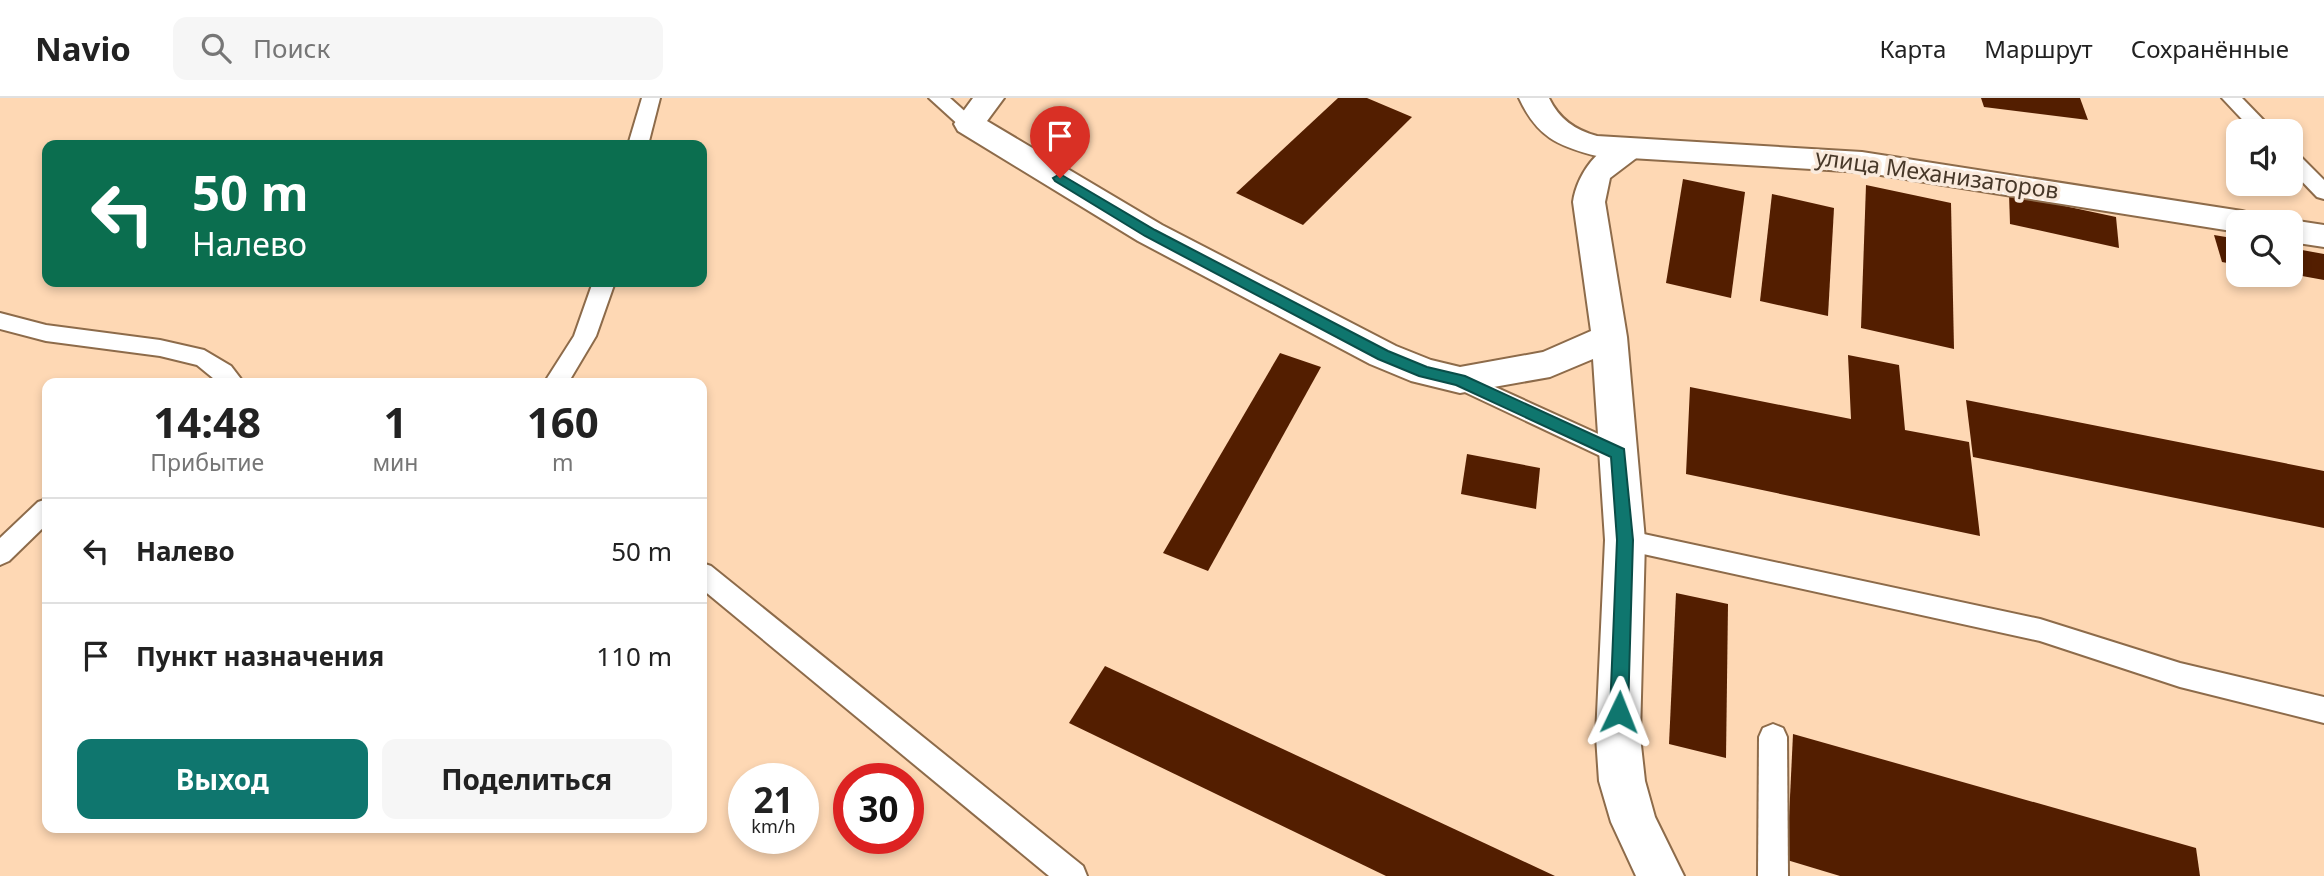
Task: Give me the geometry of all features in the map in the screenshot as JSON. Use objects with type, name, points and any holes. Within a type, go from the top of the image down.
[{"type":"street","points":[[989,98],[969,124],[1150,233],[1383,355],[1424,372],[1460,380],[1550,364],[1609,337]]},
{"type":"street","name":"улица Механизаторов","points":[[1534,98],[1549,123],[1568,137],[1592,144],[1628,149],[1807,156],[1862,162],[2226,219]]},
{"type":"street","points":[[1628,149],[1597,171],[1590,185],[1590,212],[1609,337],[1625,540],[1618,736],[1622,781],[1634,822],[1660,876]]},
{"type":"street","points":[[2303,233],[2324,236]]},
{"type":"lane","points":[[639,140],[652,98]]},
{"type":"lane","points":[[938,98],[969,124]]},
{"type":"lane","points":[[2231,98],[2252,119]]},
{"type":"lane","points":[[2303,170],[2324,192]]},
{"type":"lane","points":[[559,378],[572,363],[596,313],[603,287]]},
{"type":"lane","points":[[0,321],[46,333],[160,348],[204,358],[226,378]]},
{"type":"lane","points":[[1460,380],[1619,454]]},
{"type":"lane","points":[[0,554],[42,514]]},
{"type":"lane","points":[[1625,540],[2040,630],[2180,675],[2324,710]]},
{"type":"lane","points":[[707,578],[1072,876]]},
{"type":"lane","points":[[1773,737],[1773,876]]},
{"type":"building","points":[[1338,98],[1367,98],[1412,117],[1303,225],[1236,193]]},
{"type":"building","points":[[1981,98],[2080,98],[2088,120],[1984,107]]},
{"type":"building","points":[[1683,179],[1745,192],[1731,298],[1666,283]]},
{"type":"building","points":[[1866,185],[1951,203],[1954,349],[1861,328]]},
{"type":"building","points":[[1772,194],[1834,208],[1828,316],[1760,301]]},
{"type":"building","points":[[2009,194],[2116,217],[2119,248],[2010,224]]},
{"type":"building","points":[[2214,235],[2226,237],[2226,263],[2222,262]]},
{"type":"building","points":[[2303,250],[2324,254],[2324,280],[2303,276]]},
{"type":"building","points":[[1280,353],[1321,367],[1208,571],[1163,553]]},
{"type":"building","points":[[1848,355],[1899,365],[1905,430],[1969,442],[1980,536],[1686,474],[1690,387],[1851,419]]},
{"type":"building","points":[[1966,400],[2324,471],[2324,528],[1973,457]]},
{"type":"building","points":[[1467,454],[1540,468],[1536,509],[1461,494]]},
{"type":"building","points":[[1676,593],[1728,604],[1726,758],[1669,744]]},
{"type":"building","points":[[1105,666],[1555,876],[1386,876],[1069,723]]},
{"type":"building","points":[[1793,734],[2196,848],[2200,876],[1840,876],[1787,860]]},
{"type":"route","points":[[1060,178],[1150,233],[1383,355],[1424,372],[1460,380],[1619,454],[1625,540],[1619,712]]}]
